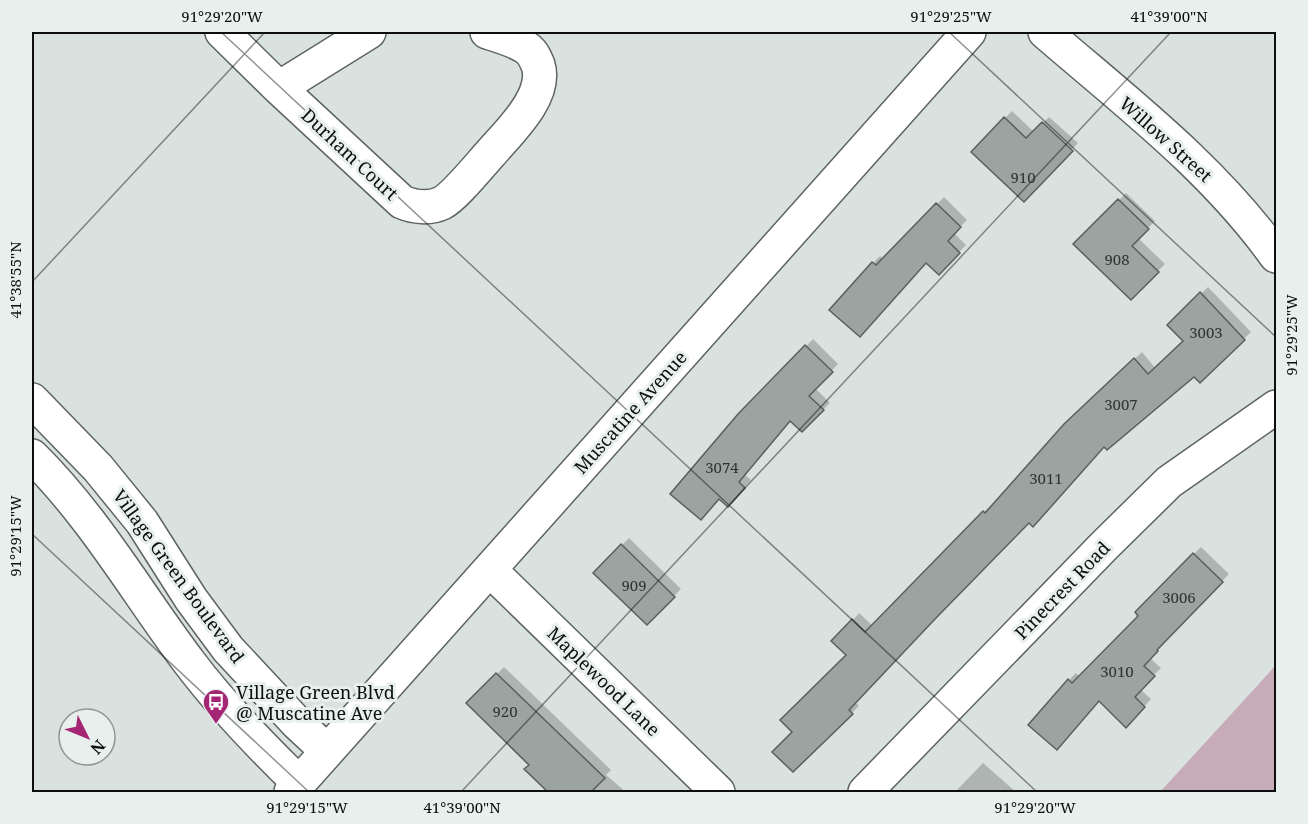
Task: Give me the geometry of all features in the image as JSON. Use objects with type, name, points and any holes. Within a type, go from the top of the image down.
[{"type":"street","name":"Durham Court","points":[[222,32],[402,202],[422,207],[442,202],[461,185],[513,127],[534,98],[540,84],[540,73],[534,55],[526,47],[487,32]]},
{"type":"street","points":[[279,88],[369,32]]},
{"type":"street","name":"Muscatine Avenue","points":[[295,788],[969,32]]},
{"type":"street","name":"Willow Street","points":[[1045,32],[1204,171],[1241,210],[1276,256]]},
{"type":"street","name":"Village Green Boulevard","points":[[32,400],[99,468],[135,513],[228,649],[297,723],[327,751]]},
{"type":"street","name":"Pinecrest Road","points":[[865,792],[1169,482],[1276,407]]},
{"type":"street","points":[[32,456],[96,528],[190,663],[295,788]]},
{"type":"street","name":"Maplewood Lane","points":[[490,570],[718,792]]},
{"type":"shaded area","points":[[1276,665],[1276,792],[1160,792]]},
{"type":"building","points":[[1004,117],[1026,138],[1042,122],[1073,151],[1024,202],[971,152]]},
{"type":"building","points":[[1118,199],[1149,229],[1132,246],[1159,272],[1131,300],[1073,244]]},
{"type":"building","points":[[936,203],[961,227],[948,241],[960,253],[939,275],[926,263],[860,337],[829,310],[872,262],[876,265]]},
{"type":"building","points":[[1200,292],[1245,340],[1200,383],[1194,377],[1107,450],[1104,447],[1033,527],[1029,523],[849,710],[853,714],[793,772],[772,752],[792,732],[780,720],[846,655],[831,641],[852,619],[865,632],[983,511],[985,513],[1064,424],[1134,358],[1148,374],[1183,341],[1167,325]]},
{"type":"building","points":[[805,345],[833,372],[809,396],[824,410],[802,432],[790,421],[739,482],[745,488],[728,507],[719,499],[701,520],[670,494],[738,414]]},
{"type":"building","points":[[621,544],[675,597],[647,625],[593,573]]},
{"type":"building","points":[[1193,553],[1223,582],[1144,666],[1155,676],[1135,697],[1145,707],[1126,728],[1099,701],[1057,750],[1028,725],[1068,679],[1072,683],[1138,616],[1135,612]]},
{"type":"building","points":[[496,673],[605,778],[591,792],[548,792],[524,769],[529,765],[466,703]]},
{"type":"place","name":"Village Green Blvd @ Muscatine Ave","points":[[216,725]]}]
